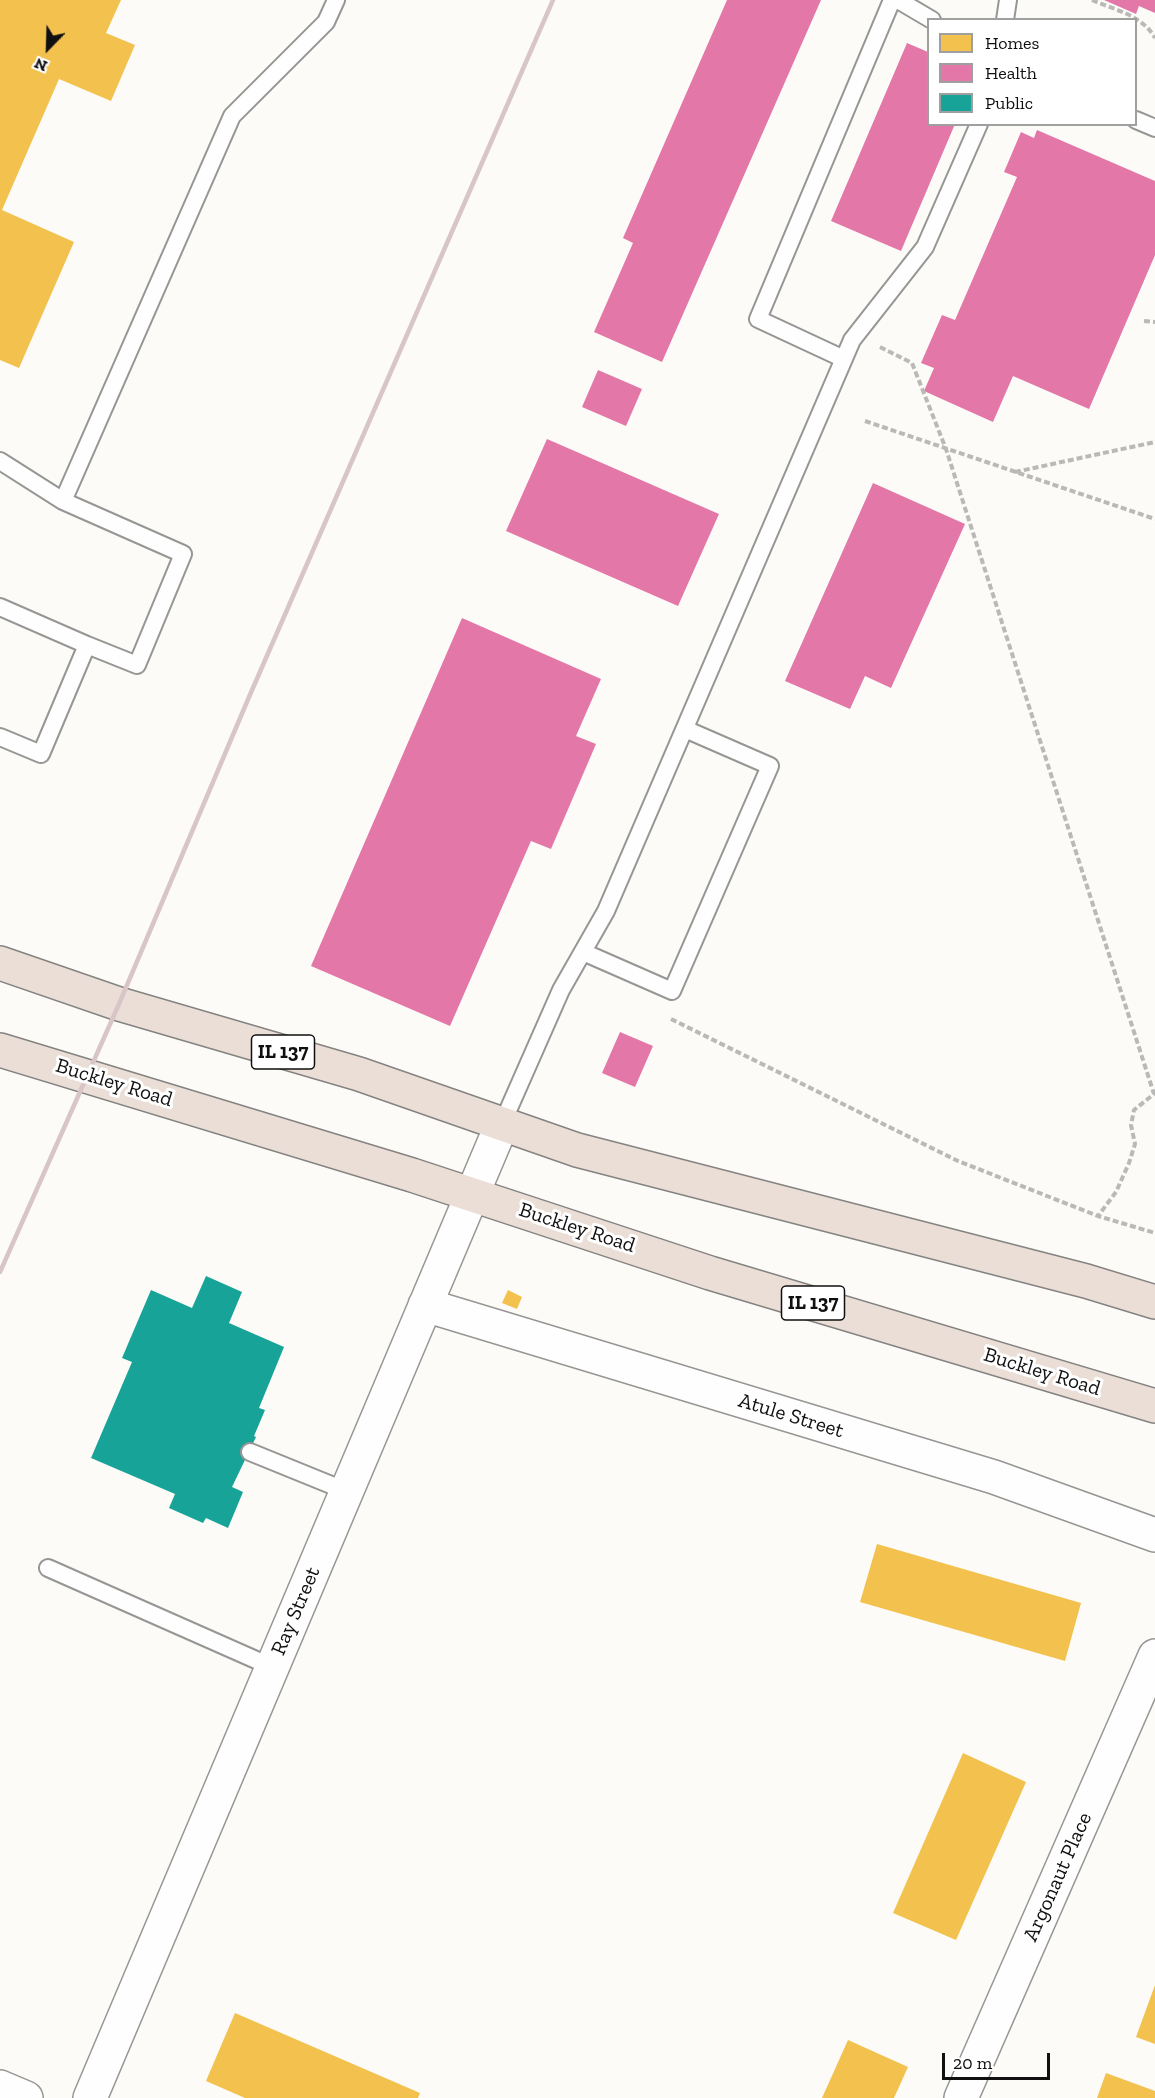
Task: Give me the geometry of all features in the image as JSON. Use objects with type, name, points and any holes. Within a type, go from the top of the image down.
[{"type":"highway","name":"IL 137","points":[[0,963],[119,1004],[359,1074],[577,1150],[1086,1281],[1155,1302]]},
{"type":"highway","name":"Buckley Road","points":[[0,1050],[472,1194],[710,1273],[1155,1406]]},
{"type":"street","name":"Ray Street","points":[[90,2098],[501,1124]]},
{"type":"street","name":"Atule Street","points":[[425,1305],[994,1477],[1155,1535]]},
{"type":"street","name":"Argonaut Place","points":[[961,2098],[1155,1656]]},
{"type":"street","points":[[0,2087],[26,2098]]},
{"type":"lane","points":[[63,501],[232,116],[326,22],[336,0]]},
{"type":"lane","points":[[844,359],[758,319],[892,0]]},
{"type":"lane","points":[[898,0],[929,18]]},
{"type":"lane","points":[[1005,18],[1008,0]]},
{"type":"lane","points":[[1137,120],[1155,128]]},
{"type":"lane","points":[[501,1124],[556,1000],[606,911],[852,340],[925,247],[978,126]]},
{"type":"lane","points":[[0,461],[63,501],[183,554],[137,665],[0,607]]},
{"type":"lane","points":[[0,736],[41,754],[87,645]]},
{"type":"lane","points":[[583,952],[672,991],[770,766],[685,729]]},
{"type":"lane","points":[[250,1452],[346,1491]]},
{"type":"lane","points":[[48,1568],[272,1667]]},
{"type":"path","points":[[1092,0],[1134,18]]},
{"type":"path","points":[[1137,19],[1149,28],[1155,38]]},
{"type":"path","points":[[1144,321],[1155,322]]},
{"type":"path","points":[[878,346],[912,363],[946,449],[1154,1094],[1134,1110],[1131,1125],[1135,1144],[1129,1162],[1116,1192],[1098,1215]]},
{"type":"path","points":[[865,421],[1155,519]]},
{"type":"path","points":[[1014,472],[1155,442]]},
{"type":"path","points":[[667,1017],[958,1161],[1098,1215],[1155,1233]]},
{"type":"building: Homes","points":[[0,0],[121,0],[106,33],[135,45],[111,101],[59,79],[2,210],[74,242],[19,368],[0,360]]},
{"type":"building: Homes","points":[[508,1290],[522,1297],[517,1309],[502,1303]]},
{"type":"building: Homes","points":[[877,1544],[1081,1603],[1065,1661],[860,1602]]},
{"type":"building: Homes","points":[[963,1753],[1026,1782],[956,1940],[893,1913]]},
{"type":"building: Homes","points":[[1155,1985],[1155,2044],[1136,2037]]},
{"type":"building: Homes","points":[[235,2013],[420,2093],[418,2098],[245,2098],[206,2081]]},
{"type":"building: Homes","points":[[848,2040],[908,2067],[894,2098],[822,2098]]},
{"type":"building: Homes","points":[[1106,2073],[1155,2091],[1155,2098],[1097,2098]]},
{"type":"building: Health","points":[[727,0],[821,0],[662,362],[594,332],[633,243],[623,238]]},
{"type":"building: Health","points":[[1104,0],[1155,0],[1155,13],[1139,6],[1136,14]]},
{"type":"building: Health","points":[[907,43],[927,52],[927,126],[954,126],[901,251],[831,221]]},
{"type":"building: Health","points":[[1037,130],[1155,181],[1155,255],[1089,409],[1013,376],[993,422],[924,391],[934,368],[921,363],[942,315],[955,320],[1017,177],[1004,172],[1021,132],[1034,138]]},
{"type":"building: Health","points":[[598,370],[642,389],[626,426],[582,407]]},
{"type":"building: Health","points":[[547,439],[719,514],[678,606],[506,531]]},
{"type":"building: Health","points":[[873,483],[965,524],[891,688],[865,676],[850,709],[785,681]]},
{"type":"building: Health","points":[[462,618],[601,679],[576,736],[596,744],[551,849],[531,841],[450,1026],[311,966]]},
{"type":"building: Health","points":[[620,1032],[653,1046],[635,1087],[602,1073]]},
{"type":"building: Public","points":[[206,1276],[242,1292],[229,1323],[284,1347],[259,1408],[265,1410],[254,1436],[256,1437],[232,1487],[243,1492],[228,1528],[206,1518],[203,1523],[169,1508],[175,1494],[91,1458],[132,1362],[122,1358],[151,1290],[192,1308]]},
{"type":"railway","points":[[0,1272],[119,1004],[249,697],[553,0]]}]
